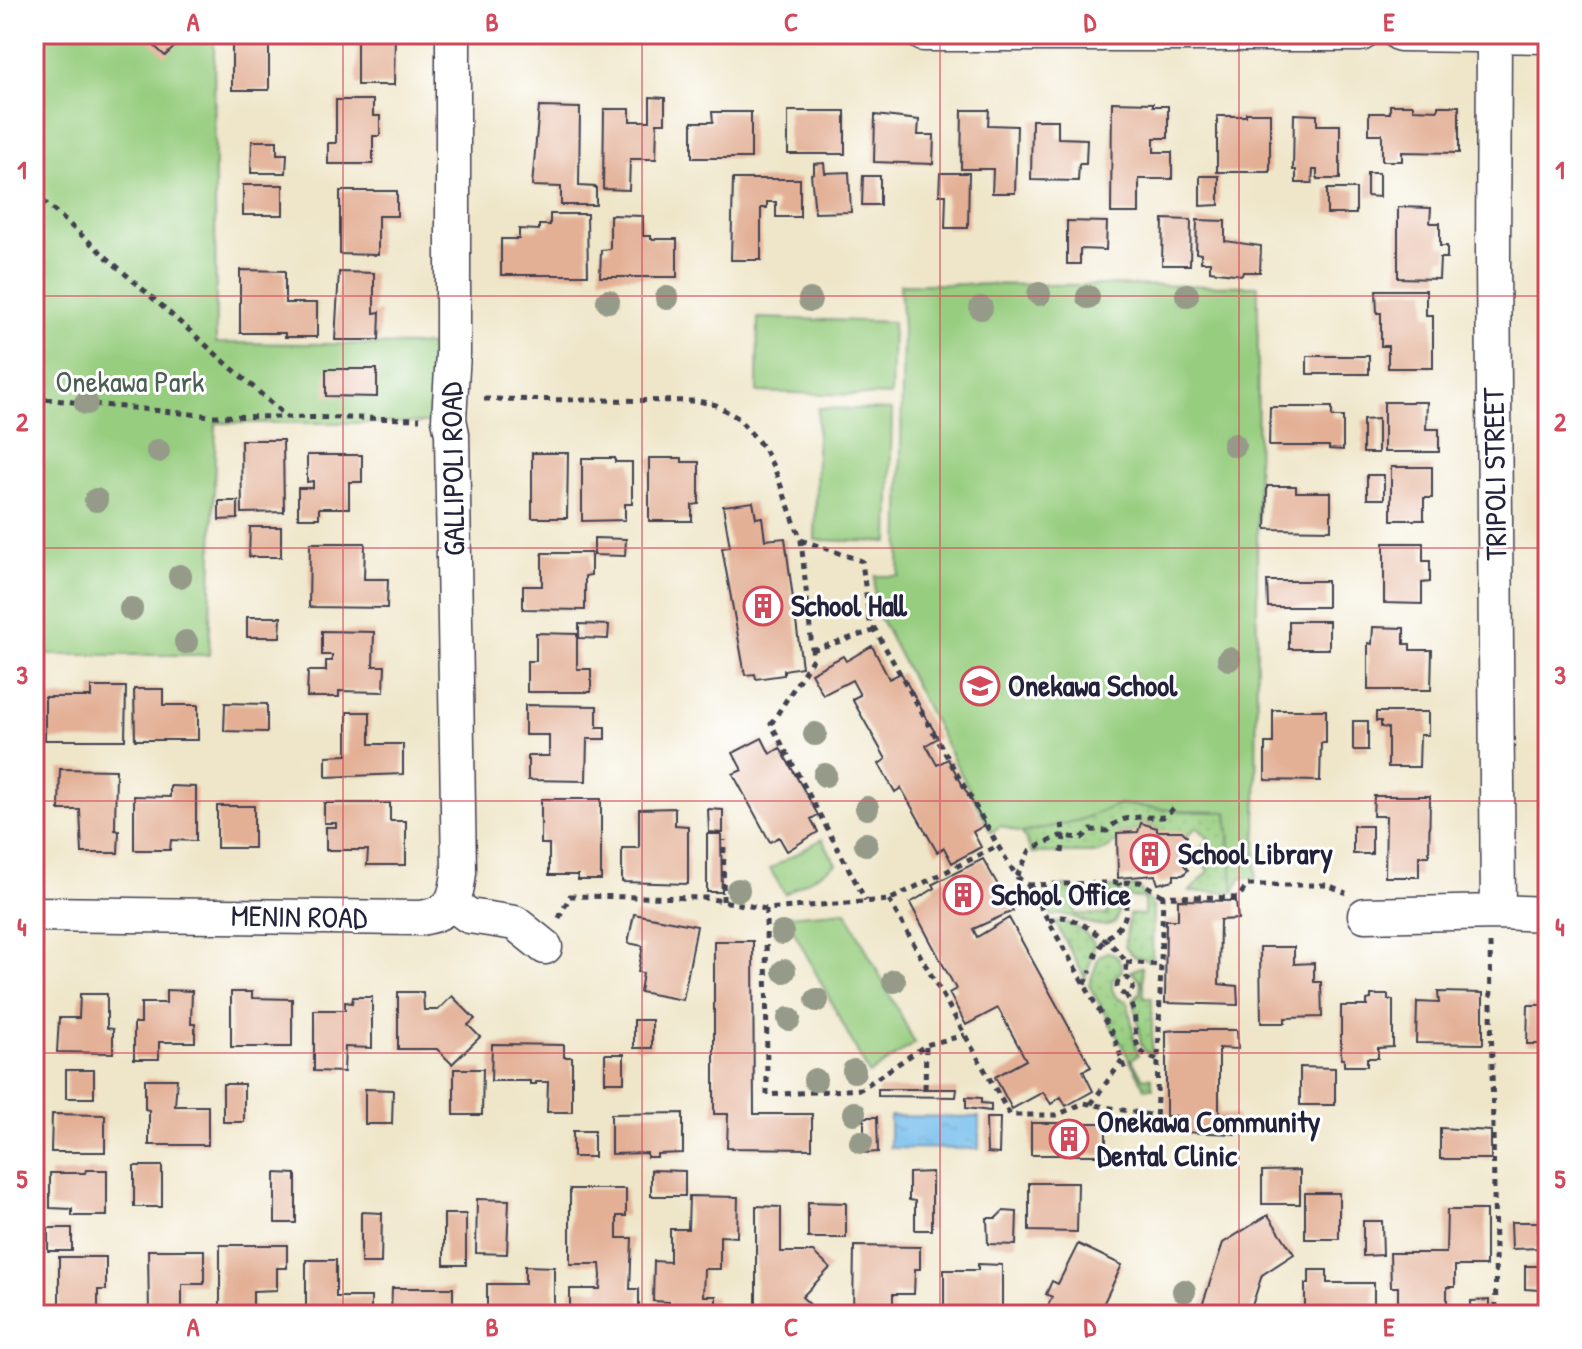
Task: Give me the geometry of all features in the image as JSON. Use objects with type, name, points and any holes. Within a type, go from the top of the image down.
[{"type":"street","name":"GALLIPOLI ROAD","points":[[451,903],[457,893],[459,872],[452,434],[449,419],[453,353],[453,34]]},
{"type":"street","points":[[923,34],[1361,34]]},
{"type":"street","points":[[1400,34],[1548,36]]},
{"type":"street","name":"TRIPOLI STREET","points":[[1494,35],[1498,912]]},
{"type":"street","points":[[451,903],[469,916],[515,923],[545,947]]},
{"type":"street","name":"MENIN ROAD","points":[[34,914],[421,918],[434,916],[451,903]]},
{"type":"street","points":[[1365,915],[1548,914]]},
{"type":"path","points":[[34,193],[287,418]]},
{"type":"path","points":[[34,398],[211,416],[449,419]]},
{"type":"path","points":[[484,399],[689,400],[716,405],[738,418],[763,447],[775,470],[801,540],[813,658],[771,724],[866,901]]},
{"type":"path","points":[[801,540],[862,561],[869,619],[998,846],[1017,877],[1028,885],[1049,921],[1113,1035],[1127,1073]]},
{"type":"path","points":[[812,650],[876,630]]},
{"type":"path","points":[[1017,877],[1030,850],[1064,836],[1082,838],[1091,830],[1107,831],[1113,823],[1129,817],[1163,817],[1174,808]]},
{"type":"path","points":[[1062,824],[1062,853]]},
{"type":"path","points":[[723,901],[724,840]]},
{"type":"path","points":[[545,947],[570,896],[706,898],[766,909],[889,900],[998,846]]},
{"type":"path","points":[[1095,958],[1124,918],[1125,896],[1119,882]]},
{"type":"path","points":[[1028,885],[1140,882],[1163,896],[1238,898],[1247,885],[1328,885],[1356,897],[1365,915]]},
{"type":"path","points":[[1156,1128],[1163,896]]},
{"type":"path","points":[[889,900],[1010,1115],[1057,1115],[1084,1103],[1150,1115]]},
{"type":"path","points":[[766,909],[767,1095],[861,1089],[926,1045],[965,1035]]},
{"type":"path","points":[[1496,1315],[1489,931],[1498,912]]},
{"type":"path","points":[[1049,921],[1061,917],[1070,919],[1106,941],[1126,962],[1161,965]]},
{"type":"path","points":[[1126,962],[1126,978],[1133,986],[1131,992],[1126,994],[1121,993],[1117,986],[1119,981],[1126,978]]},
{"type":"path","points":[[1085,985],[1091,970]]},
{"type":"path","points":[[1126,994],[1134,1014],[1138,1046],[1148,1057],[1158,1060]]},
{"type":"path","points":[[34,999],[36,1315]]},
{"type":"path","points":[[925,1089],[926,1045]]},
{"type":"path","points":[[1091,1104],[1122,1060]]},
{"type":"green space","name":"Onekawa Park","points":[[34,34],[214,34],[216,343],[431,345],[432,423],[216,423],[209,655],[34,655]]},
{"type":"green space","points":[[900,284],[1258,286],[1256,878],[1241,878],[1234,892],[1227,812],[1180,811],[1119,804],[1080,820],[1022,833],[1001,826],[991,832],[874,606],[875,576],[899,576],[903,329]]},
{"type":"green space","points":[[758,318],[893,322],[891,396],[757,392]]},
{"type":"green space","points":[[818,408],[892,410],[889,542],[815,540]]},
{"type":"green space","points":[[1119,804],[1181,811],[1227,812],[1234,892],[1189,892],[1209,871],[1197,857],[1209,839],[1197,827],[1187,836],[1157,831],[1157,828],[1141,823],[1138,832],[1118,833],[1117,843],[1112,843],[1100,853],[1032,853],[1022,833],[1080,820]]},
{"type":"green space","points":[[822,839],[836,864],[785,894],[770,869]]},
{"type":"green space","points":[[1063,886],[1074,888],[1075,914],[1107,915],[1110,887],[1119,887],[1122,902],[1115,923],[1097,925],[1068,916],[1052,916],[1045,903]]},
{"type":"green space","points":[[1125,887],[1138,887],[1153,906],[1152,961],[1135,957],[1125,947],[1129,914],[1144,915],[1144,898],[1128,897]]},
{"type":"green space","points":[[846,911],[915,1043],[869,1074],[786,916]]},
{"type":"green space","points":[[1063,921],[1082,930],[1094,943],[1085,978],[1055,922]]},
{"type":"green space","points":[[1107,952],[1116,956],[1122,971],[1113,978],[1112,986],[1116,996],[1127,1001],[1129,1008],[1138,1055],[1131,1059],[1143,1078],[1151,1077],[1153,1088],[1145,1088],[1089,985],[1099,957]]},
{"type":"green space","points":[[1140,967],[1144,998],[1152,998],[1152,1055],[1141,1044],[1134,999],[1140,992],[1141,982],[1131,971]]},
{"type":"water","points":[[890,1116],[979,1117],[979,1149],[890,1148]]},
{"type":"building","points":[[158,34],[180,34],[184,38],[165,56],[150,42]]},
{"type":"building","points":[[357,34],[395,34],[394,85],[357,85]]},
{"type":"building","points":[[269,41],[269,90],[232,90],[232,42]]},
{"type":"building","points":[[650,97],[665,98],[665,123],[657,123],[656,159],[630,159],[629,190],[603,189],[604,109],[630,109],[630,121],[650,121]]},
{"type":"building","points":[[336,100],[373,100],[373,116],[380,116],[380,136],[373,136],[373,164],[328,164],[328,143],[336,143]]},
{"type":"building","points":[[1112,102],[1168,106],[1168,138],[1154,138],[1154,152],[1172,152],[1172,179],[1139,179],[1139,213],[1111,213]]},
{"type":"building","points":[[1390,105],[1438,110],[1438,106],[1459,106],[1459,153],[1402,152],[1402,161],[1382,161],[1382,134],[1369,134],[1369,113],[1390,113]]},
{"type":"building","points":[[539,107],[580,108],[579,186],[596,187],[596,205],[561,205],[561,187],[532,186]]},
{"type":"building","points":[[962,110],[989,110],[988,125],[1017,126],[1015,193],[992,193],[993,169],[961,169]]},
{"type":"building","points":[[788,111],[845,111],[845,154],[788,154]]},
{"type":"building","points":[[712,112],[751,112],[751,158],[692,158],[692,122],[713,122]]},
{"type":"building","points":[[1246,113],[1270,113],[1270,172],[1217,172],[1217,116],[1246,116]]},
{"type":"building","points":[[1294,114],[1317,115],[1317,125],[1340,125],[1340,179],[1317,179],[1317,170],[1313,170],[1312,183],[1296,183],[1296,170],[1293,170]]},
{"type":"building","points":[[875,115],[919,120],[918,135],[934,135],[933,164],[874,162]]},
{"type":"building","points":[[1032,120],[1058,120],[1058,138],[1087,139],[1086,164],[1079,164],[1078,181],[1031,180]]},
{"type":"building","points":[[252,141],[277,141],[277,154],[287,154],[286,173],[251,173]]},
{"type":"building","points":[[824,163],[825,173],[849,172],[851,212],[815,213],[811,174],[814,173],[814,164]]},
{"type":"building","points":[[940,173],[969,173],[968,228],[945,228],[946,195],[939,195]]},
{"type":"building","points":[[1367,173],[1379,173],[1379,197],[1367,196]]},
{"type":"building","points":[[863,176],[880,176],[880,205],[862,205]]},
{"type":"building","points":[[1200,176],[1219,176],[1219,205],[1200,206]]},
{"type":"building","points":[[733,179],[800,179],[800,217],[776,217],[776,202],[767,202],[767,208],[761,208],[761,260],[731,260]]},
{"type":"building","points":[[243,185],[283,185],[283,215],[243,215]]},
{"type":"building","points":[[1327,189],[1356,189],[1356,214],[1327,214]]},
{"type":"building","points":[[340,191],[397,191],[397,216],[378,216],[378,255],[340,254]]},
{"type":"building","points":[[1398,207],[1431,208],[1430,223],[1440,223],[1440,246],[1447,246],[1447,258],[1440,258],[1439,279],[1398,278]]},
{"type":"building","points":[[550,214],[587,214],[588,275],[501,275],[501,239],[519,239],[519,229],[539,230],[539,225],[550,225]]},
{"type":"building","points":[[610,215],[643,216],[643,236],[677,239],[677,277],[600,277],[601,250],[610,249]]},
{"type":"building","points":[[1163,219],[1191,220],[1190,265],[1162,265]]},
{"type":"building","points":[[1197,220],[1225,221],[1225,241],[1261,246],[1260,272],[1243,272],[1242,275],[1210,271],[1210,262],[1201,262],[1201,254],[1196,253]]},
{"type":"building","points":[[1067,221],[1107,222],[1106,250],[1080,249],[1080,264],[1067,264]]},
{"type":"building","points":[[240,270],[285,271],[285,303],[317,303],[317,337],[240,333]]},
{"type":"building","points":[[339,272],[374,273],[374,313],[380,312],[379,340],[335,340]]},
{"type":"building","points":[[1376,290],[1426,290],[1426,315],[1433,315],[1433,368],[1388,368],[1388,346],[1381,346],[1381,313],[1377,313]]},
{"type":"building","points":[[1307,356],[1369,356],[1369,374],[1307,374]]},
{"type":"building","points":[[326,369],[377,369],[377,397],[326,396]]},
{"type":"building","points":[[1384,402],[1427,402],[1426,429],[1439,429],[1439,452],[1384,452]]},
{"type":"building","points":[[1270,407],[1332,407],[1332,417],[1343,417],[1343,450],[1329,449],[1329,446],[1269,446]]},
{"type":"building","points":[[1378,419],[1378,453],[1363,453],[1363,420]]},
{"type":"building","points":[[241,440],[283,440],[284,512],[242,513]]},
{"type":"building","points":[[532,453],[568,453],[567,518],[532,518]]},
{"type":"building","points":[[307,455],[362,455],[362,482],[349,482],[349,508],[319,508],[319,518],[298,518],[298,488],[313,488],[313,481],[307,482]]},
{"type":"building","points":[[582,458],[615,458],[615,462],[632,462],[632,504],[625,504],[625,520],[582,521]]},
{"type":"building","points":[[649,458],[682,458],[682,462],[699,462],[699,504],[692,505],[692,521],[649,521]]},
{"type":"building","points":[[1391,467],[1432,467],[1432,498],[1424,498],[1424,520],[1391,520]]},
{"type":"building","points":[[1367,475],[1384,475],[1384,499],[1367,499]]},
{"type":"building","points":[[1267,486],[1296,486],[1296,492],[1331,492],[1331,530],[1266,529]]},
{"type":"building","points":[[219,501],[238,501],[238,519],[219,520]]},
{"type":"building","name":"School Hall","points":[[753,502],[756,518],[762,517],[765,540],[785,538],[802,667],[784,670],[784,675],[756,679],[755,674],[745,675],[722,548],[730,547],[723,506]]},
{"type":"building","points":[[250,527],[281,527],[281,557],[249,557]]},
{"type":"building","points":[[594,538],[626,539],[625,556],[594,555]]},
{"type":"building","points":[[310,543],[365,543],[364,579],[388,579],[387,608],[309,607]]},
{"type":"building","points":[[1384,543],[1423,543],[1423,561],[1430,561],[1430,582],[1422,583],[1422,604],[1384,603]]},
{"type":"building","points":[[542,553],[591,553],[591,575],[585,576],[585,610],[523,609],[523,586],[542,586]]},
{"type":"building","points":[[1267,581],[1327,581],[1327,607],[1268,607]]},
{"type":"building","points":[[247,617],[281,617],[280,637],[247,637]]},
{"type":"building","points":[[1289,621],[1329,621],[1329,649],[1289,649]]},
{"type":"building","points":[[579,624],[609,625],[608,639],[579,638]]},
{"type":"building","points":[[1373,627],[1404,628],[1404,644],[1410,644],[1410,650],[1432,650],[1431,690],[1368,690],[1368,643],[1372,644]]},
{"type":"building","points":[[322,631],[374,632],[373,666],[385,666],[384,692],[339,691],[339,697],[307,697],[308,671],[326,671],[326,661],[332,661],[332,655],[322,655]]},
{"type":"building","points":[[536,633],[577,634],[577,669],[591,669],[591,692],[527,692],[527,661],[536,661]]},
{"type":"building","points":[[872,646],[889,679],[901,673],[938,738],[926,745],[937,765],[948,759],[985,825],[973,832],[981,847],[952,863],[944,848],[937,852],[901,788],[895,792],[879,764],[886,759],[852,699],[860,695],[852,680],[823,695],[811,673],[843,656],[846,661]]},
{"type":"building","points":[[91,687],[126,687],[125,740],[45,740],[45,697],[91,697]]},
{"type":"building","points":[[134,689],[163,689],[163,705],[198,705],[198,740],[135,740]]},
{"type":"building","points":[[225,703],[267,704],[267,732],[224,731]]},
{"type":"building","points":[[525,705],[597,706],[597,727],[605,727],[605,739],[587,739],[586,781],[528,780],[528,756],[549,756],[549,735],[525,735]]},
{"type":"building","points":[[1273,710],[1326,710],[1326,743],[1321,743],[1320,781],[1265,780],[1265,743],[1273,743]]},
{"type":"building","points":[[347,712],[370,712],[370,744],[403,744],[403,774],[326,777],[326,756],[347,755]]},
{"type":"building","points":[[1376,712],[1428,712],[1428,735],[1420,735],[1419,767],[1388,767],[1388,728],[1381,727],[1381,721],[1376,721]]},
{"type":"building","points":[[1353,721],[1368,721],[1368,750],[1353,750]]},
{"type":"building","points":[[762,738],[770,754],[780,748],[818,815],[811,819],[818,832],[787,851],[779,837],[770,842],[733,774],[742,770],[733,753]]},
{"type":"building","points":[[60,769],[116,770],[115,830],[119,831],[118,853],[82,853],[80,810],[59,810]]},
{"type":"building","points":[[170,786],[196,787],[196,841],[171,840],[170,850],[134,850],[134,796],[170,797]]},
{"type":"building","points":[[1374,796],[1430,796],[1429,856],[1419,856],[1419,877],[1385,877],[1386,816],[1373,816]]},
{"type":"building","points":[[541,799],[601,799],[601,880],[578,880],[578,875],[549,875],[549,844],[541,844]]},
{"type":"building","points":[[324,803],[390,803],[390,821],[406,821],[406,865],[367,865],[368,850],[326,850],[326,827],[336,827],[336,823],[324,823]]},
{"type":"building","points":[[217,806],[254,806],[254,848],[217,848]]},
{"type":"building","points":[[675,808],[675,825],[688,826],[688,884],[622,882],[622,848],[639,848],[639,809]]},
{"type":"building","points":[[708,809],[723,810],[723,833],[709,832]]},
{"type":"building","name":"School Library","points":[[1141,823],[1157,828],[1157,831],[1182,831],[1187,836],[1184,840],[1184,865],[1188,870],[1183,875],[1174,875],[1174,880],[1158,884],[1155,875],[1118,878],[1117,833],[1138,832]]},
{"type":"building","points":[[1353,826],[1372,826],[1372,854],[1353,854]]},
{"type":"building","points":[[707,834],[721,834],[722,892],[707,892]]},
{"type":"building","points":[[983,859],[1013,911],[973,929],[977,937],[1009,918],[1091,1067],[1083,1071],[1093,1091],[1066,1106],[1061,1097],[1051,1104],[1043,1092],[1012,1109],[995,1077],[1026,1060],[998,1008],[966,1025],[949,993],[956,989],[910,903],[935,888],[933,884]]},
{"type":"building","points":[[1178,900],[1236,901],[1238,919],[1220,920],[1219,984],[1237,986],[1238,1005],[1165,1003],[1166,920],[1178,920]]},
{"type":"building","points":[[634,914],[697,926],[683,1000],[640,992],[643,973],[638,972],[643,946],[628,943]]},
{"type":"building","points":[[714,941],[753,941],[754,1114],[812,1114],[812,1149],[727,1148],[728,1114],[714,1114]]},
{"type":"building","points":[[1260,947],[1294,947],[1294,964],[1314,963],[1314,982],[1321,982],[1322,1017],[1285,1018],[1285,1023],[1261,1023]]},
{"type":"building","points":[[166,990],[192,991],[191,1024],[195,1024],[195,1042],[159,1042],[159,1059],[134,1059],[134,1023],[141,1023],[141,1003],[166,1003]]},
{"type":"building","points":[[231,992],[252,992],[252,998],[292,999],[292,1047],[231,1047]]},
{"type":"building","points":[[398,992],[423,992],[424,1010],[438,1010],[452,996],[475,1019],[468,1025],[480,1037],[452,1064],[437,1049],[398,1049]]},
{"type":"building","points":[[1438,992],[1483,993],[1483,1044],[1416,1043],[1417,1002],[1439,1003]]},
{"type":"building","points":[[80,994],[107,994],[107,1028],[113,1029],[113,1053],[57,1052],[59,1018],[79,1018]]},
{"type":"building","points":[[1371,995],[1388,995],[1388,1000],[1393,1000],[1393,1047],[1378,1048],[1378,1058],[1367,1058],[1367,1066],[1344,1066],[1344,1059],[1341,1059],[1341,1006],[1367,1006]]},
{"type":"building","points":[[353,997],[372,997],[372,1048],[345,1047],[344,1072],[314,1071],[314,1010],[345,1010],[345,1002],[352,1003]]},
{"type":"building","points":[[1528,1005],[1548,1005],[1548,1044],[1527,1044]]},
{"type":"building","points":[[634,1020],[652,1020],[652,1048],[634,1048]]},
{"type":"building","points":[[1237,1030],[1238,1049],[1219,1048],[1219,1114],[1237,1115],[1237,1134],[1178,1132],[1177,1116],[1166,1116],[1166,1031]]},
{"type":"building","points":[[492,1044],[564,1045],[564,1057],[572,1057],[572,1112],[547,1112],[548,1082],[491,1081]]},
{"type":"building","points":[[1541,1052],[1548,1052],[1548,1095],[1541,1095]]},
{"type":"building","points":[[605,1054],[624,1054],[624,1082],[605,1082]]},
{"type":"building","points":[[1300,1067],[1335,1068],[1335,1105],[1300,1105]]},
{"type":"building","points":[[454,1069],[483,1069],[482,1115],[454,1115]]},
{"type":"building","points":[[66,1070],[94,1070],[94,1098],[66,1098]]},
{"type":"building","points":[[145,1079],[177,1079],[175,1106],[208,1106],[208,1145],[149,1145]]},
{"type":"building","points":[[223,1084],[244,1084],[244,1122],[223,1122]]},
{"type":"building","points":[[365,1089],[393,1090],[392,1124],[365,1124]]},
{"type":"building","points":[[878,1089],[957,1089],[956,1097],[878,1096]]},
{"type":"building","points":[[966,1097],[981,1098],[981,1103],[991,1104],[991,1111],[966,1108]]},
{"type":"building","points":[[683,1113],[683,1153],[657,1154],[657,1157],[647,1157],[647,1153],[611,1154],[611,1114]]},
{"type":"building","points":[[52,1114],[105,1115],[105,1152],[51,1152]]},
{"type":"building","points":[[877,1117],[878,1152],[864,1153],[864,1118]]},
{"type":"building","points":[[986,1118],[1000,1118],[999,1154],[987,1153]]},
{"type":"building","name":"Onekawa Community Dental Clinic","points":[[1031,1123],[1106,1123],[1106,1155],[1031,1155]]},
{"type":"building","points":[[1440,1128],[1491,1131],[1491,1159],[1440,1159]]},
{"type":"building","points":[[573,1131],[594,1131],[594,1157],[573,1157]]},
{"type":"building","points":[[134,1166],[162,1166],[162,1207],[134,1207]]},
{"type":"building","points":[[86,1170],[107,1170],[107,1216],[72,1216],[72,1209],[50,1208],[50,1173],[85,1173]]},
{"type":"building","points":[[651,1170],[685,1171],[685,1196],[651,1196]]},
{"type":"building","points":[[1300,1170],[1300,1204],[1262,1204],[1262,1171]]},
{"type":"building","points":[[932,1172],[932,1230],[915,1230],[915,1201],[909,1200],[909,1173]]},
{"type":"building","points":[[275,1173],[296,1174],[296,1223],[275,1223]]},
{"type":"building","points":[[1029,1183],[1078,1183],[1077,1232],[1029,1231]]},
{"type":"building","points":[[570,1189],[626,1189],[626,1216],[617,1216],[617,1238],[632,1238],[630,1289],[639,1289],[639,1315],[570,1312],[570,1289],[600,1289],[601,1276],[600,1264],[570,1264]]},
{"type":"building","points":[[1305,1193],[1339,1193],[1339,1239],[1305,1239]]},
{"type":"building","points":[[689,1196],[738,1197],[737,1237],[720,1236],[720,1269],[704,1269],[703,1296],[716,1296],[716,1315],[669,1315],[669,1302],[653,1301],[654,1261],[670,1262],[670,1229],[688,1229]]},
{"type":"building","points":[[477,1199],[509,1200],[507,1254],[476,1253]]},
{"type":"building","points":[[808,1202],[846,1203],[846,1238],[808,1238]]},
{"type":"building","points":[[756,1206],[781,1207],[781,1252],[813,1252],[830,1268],[802,1297],[817,1311],[813,1315],[756,1315]]},
{"type":"building","points":[[1447,1210],[1486,1210],[1486,1266],[1455,1266],[1455,1287],[1447,1287],[1447,1315],[1398,1315],[1398,1287],[1391,1287],[1390,1253],[1446,1253]]},
{"type":"building","points":[[1003,1211],[1017,1212],[1016,1245],[988,1244],[987,1218],[996,1218]]},
{"type":"building","points":[[361,1212],[382,1213],[381,1263],[361,1263]]},
{"type":"building","points":[[444,1214],[466,1214],[466,1265],[444,1265]]},
{"type":"building","points":[[1268,1215],[1294,1254],[1262,1275],[1249,1315],[1228,1315],[1202,1306],[1223,1243]]},
{"type":"building","points":[[1363,1221],[1382,1221],[1383,1255],[1363,1256]]},
{"type":"building","points":[[1511,1222],[1538,1222],[1539,1248],[1512,1249]]},
{"type":"building","points":[[48,1228],[72,1228],[72,1251],[48,1251]]},
{"type":"building","points":[[1078,1244],[1122,1265],[1098,1315],[1044,1315],[1052,1297],[1046,1294],[1052,1281],[1058,1284]]},
{"type":"building","points":[[220,1245],[287,1245],[287,1268],[277,1268],[277,1290],[253,1291],[253,1315],[220,1315]]},
{"type":"building","points":[[854,1246],[920,1247],[920,1269],[915,1269],[914,1294],[893,1294],[893,1315],[853,1315]]},
{"type":"building","points":[[148,1250],[204,1250],[204,1284],[182,1284],[182,1315],[149,1315]]},
{"type":"building","points":[[59,1257],[106,1257],[106,1290],[98,1290],[98,1315],[59,1315]]},
{"type":"building","points":[[306,1260],[336,1260],[336,1297],[371,1297],[371,1315],[306,1315]]},
{"type":"building","points":[[978,1264],[1002,1265],[1002,1315],[983,1315],[983,1308],[944,1308],[944,1270],[978,1270]]},
{"type":"building","points":[[525,1266],[554,1267],[554,1315],[503,1315],[503,1308],[487,1307],[487,1284],[525,1284]]},
{"type":"building","points":[[1525,1266],[1548,1266],[1548,1306],[1540,1306],[1540,1290],[1525,1289]]},
{"type":"building","points":[[1309,1270],[1327,1270],[1327,1283],[1374,1283],[1374,1315],[1305,1315],[1305,1284],[1309,1284]]},
{"type":"building","points":[[392,1288],[453,1288],[453,1315],[391,1315]]},
{"type":"building","points":[[1489,1300],[1489,1315],[1471,1315],[1471,1301]]},
{"type":"place","name":"School Hall","points":[[763,606]]},
{"type":"place","name":"Onekawa School","points":[[980,686]]},
{"type":"place","name":"School Library","points":[[1150,854]]},
{"type":"place","name":"School Office","points":[[963,895]]},
{"type":"place","name":"Onekawa Community Dental Clinic","points":[[1069,1139]]}]
